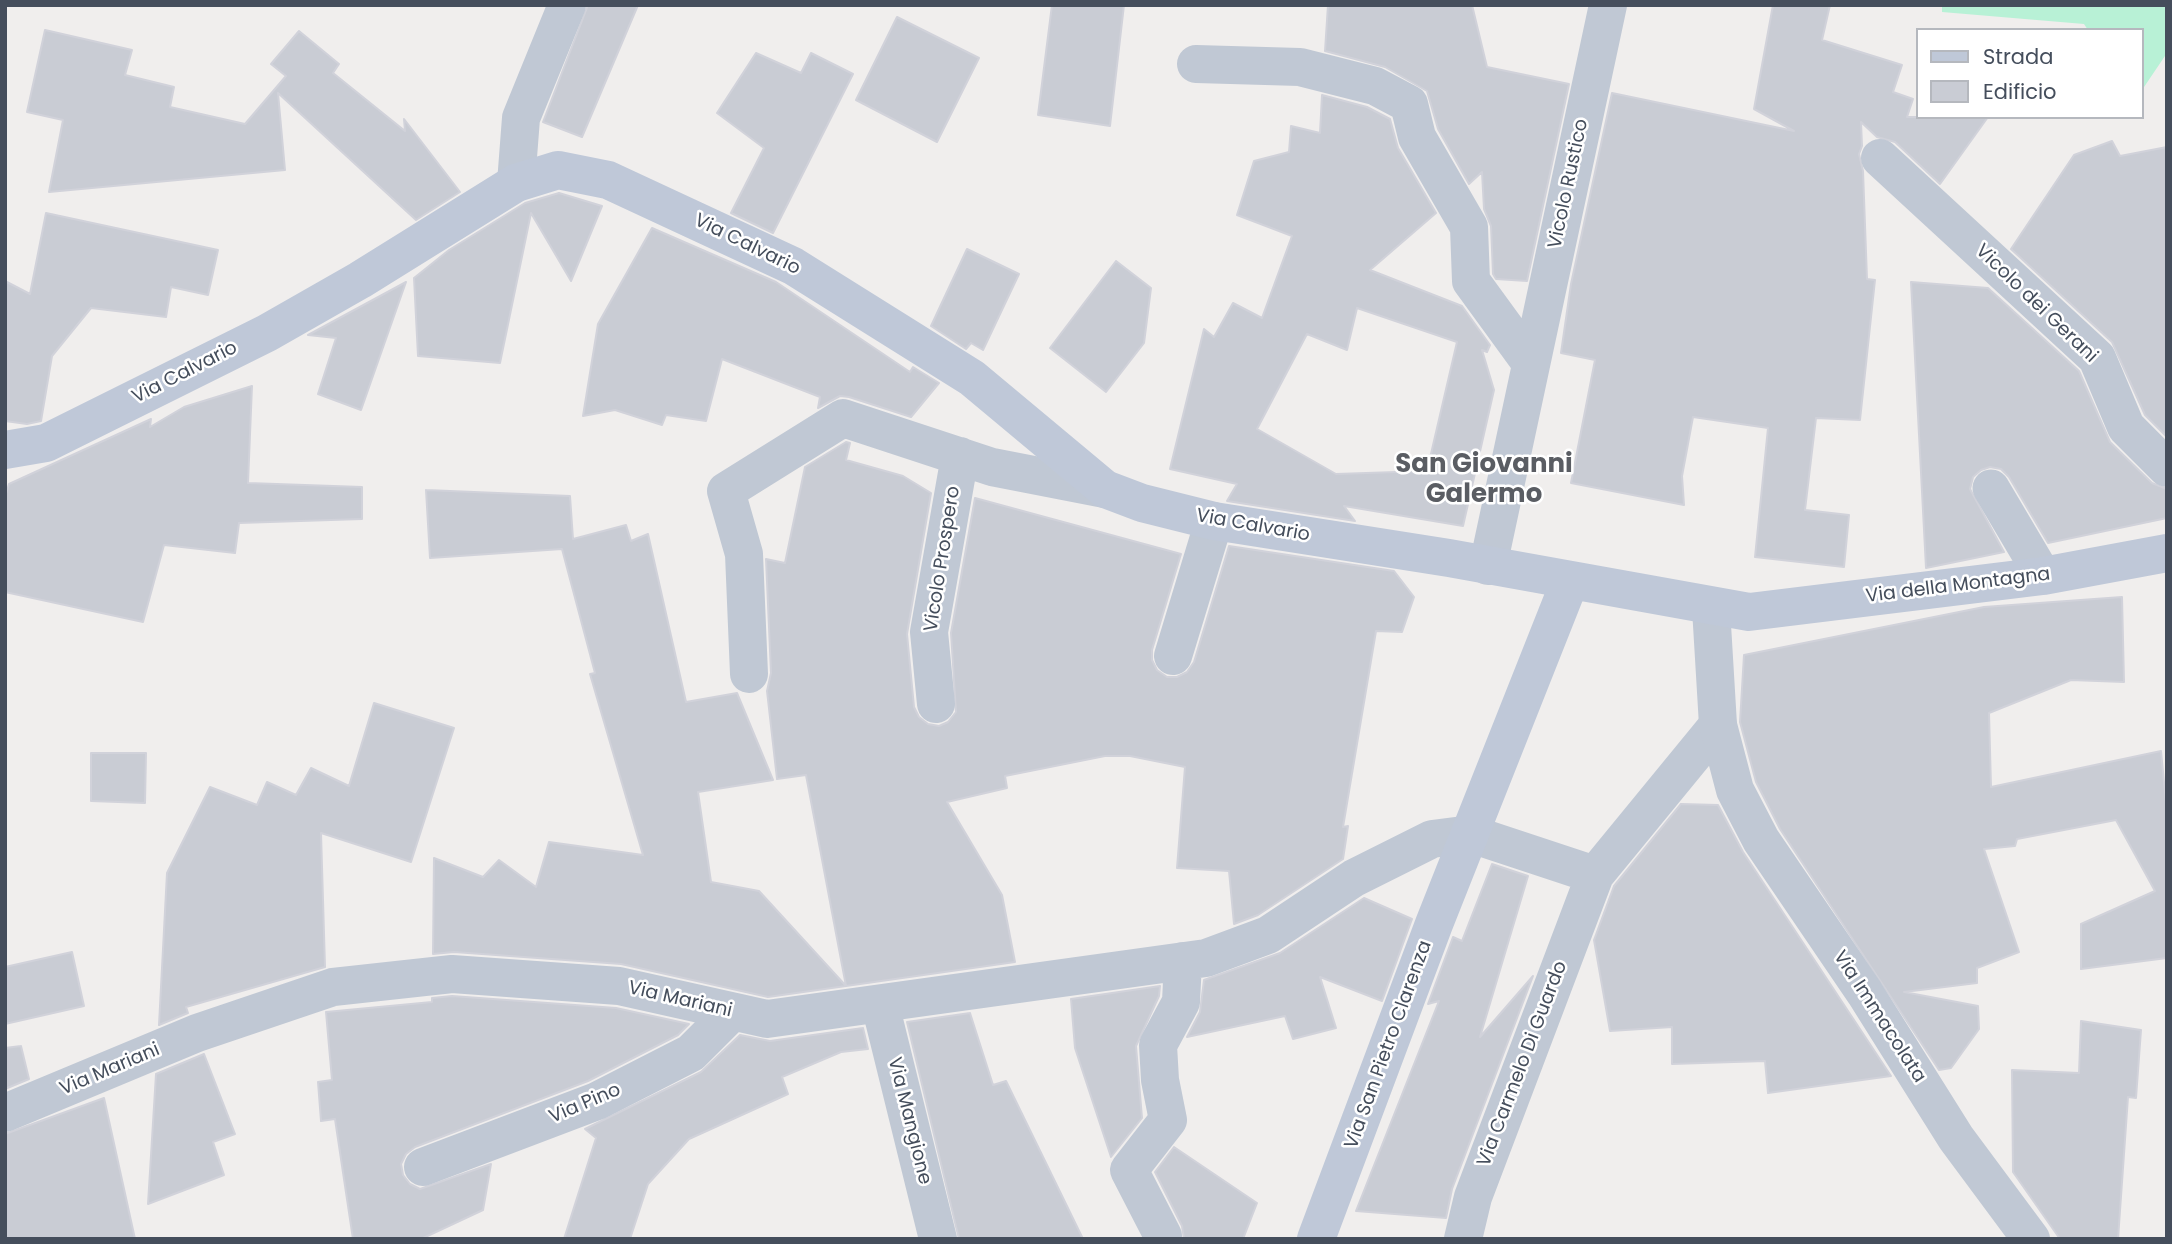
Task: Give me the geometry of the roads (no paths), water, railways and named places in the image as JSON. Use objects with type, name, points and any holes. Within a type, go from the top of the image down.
[{"type":"main road","name":"Via Calvario","points":[[5,450],[46,443],[267,332],[360,280],[516,183],[558,170],[608,180],[793,266],[972,378],[1105,489],[1142,503],[1214,521],[1448,558],[1570,581]]},
{"type":"main road","name":"Via della Montagna","points":[[1570,581],[1712,608],[1749,612],[2043,576],[2167,553]]},
{"type":"main road","name":"Via San Pietro Clarenza","points":[[1316,1239],[1570,581]]},
{"type":"street","points":[[516,183],[521,118],[567,5]]},
{"type":"street","name":"Vicolo Rustico","points":[[1488,566],[1608,5]]},
{"type":"street","points":[[1196,64],[1300,67],[1375,86],[1409,104],[1417,137],[1469,227],[1471,281],[1530,362]]},
{"type":"street","name":"Vicolo dei Gerani","points":[[1881,158],[2097,358],[2126,427],[2167,468]]},
{"type":"street","points":[[750,674],[744,554],[726,491],[843,418],[992,467],[1105,489]]},
{"type":"street","name":"Vicolo Prospero","points":[[936,704],[929,632],[960,456]]},
{"type":"street","points":[[1991,488],[2043,576]]},
{"type":"street","points":[[1174,656],[1214,521]]},
{"type":"street","name":"Via Immacolata","points":[[1712,608],[1717,725],[1735,790],[1761,840],[1865,993],[1956,1138],[2031,1239]]},
{"type":"street","name":"Via Carmelo Di Guardo","points":[[1463,1239],[1473,1197],[1592,883],[1717,725]]},
{"type":"street","name":"Via Mariani","points":[[5,1113],[197,1033],[333,987],[452,974],[619,986],[767,1019],[1206,958],[1268,935],[1354,878],[1432,839],[1467,843]]},
{"type":"street","points":[[1467,843],[1592,883]]},
{"type":"street","points":[[1163,1236],[1129,1170],[1168,1119],[1160,1080],[1158,1045],[1181,1002],[1182,961]]},
{"type":"street","name":"Via Mangione","points":[[880,1004],[938,1239]]},
{"type":"street","name":"Via Pino","points":[[423,1167],[597,1101],[691,1053],[732,1013]]},
{"type":"district","name":"San Giovanni Galermo","points":[[1484,480]]}]
